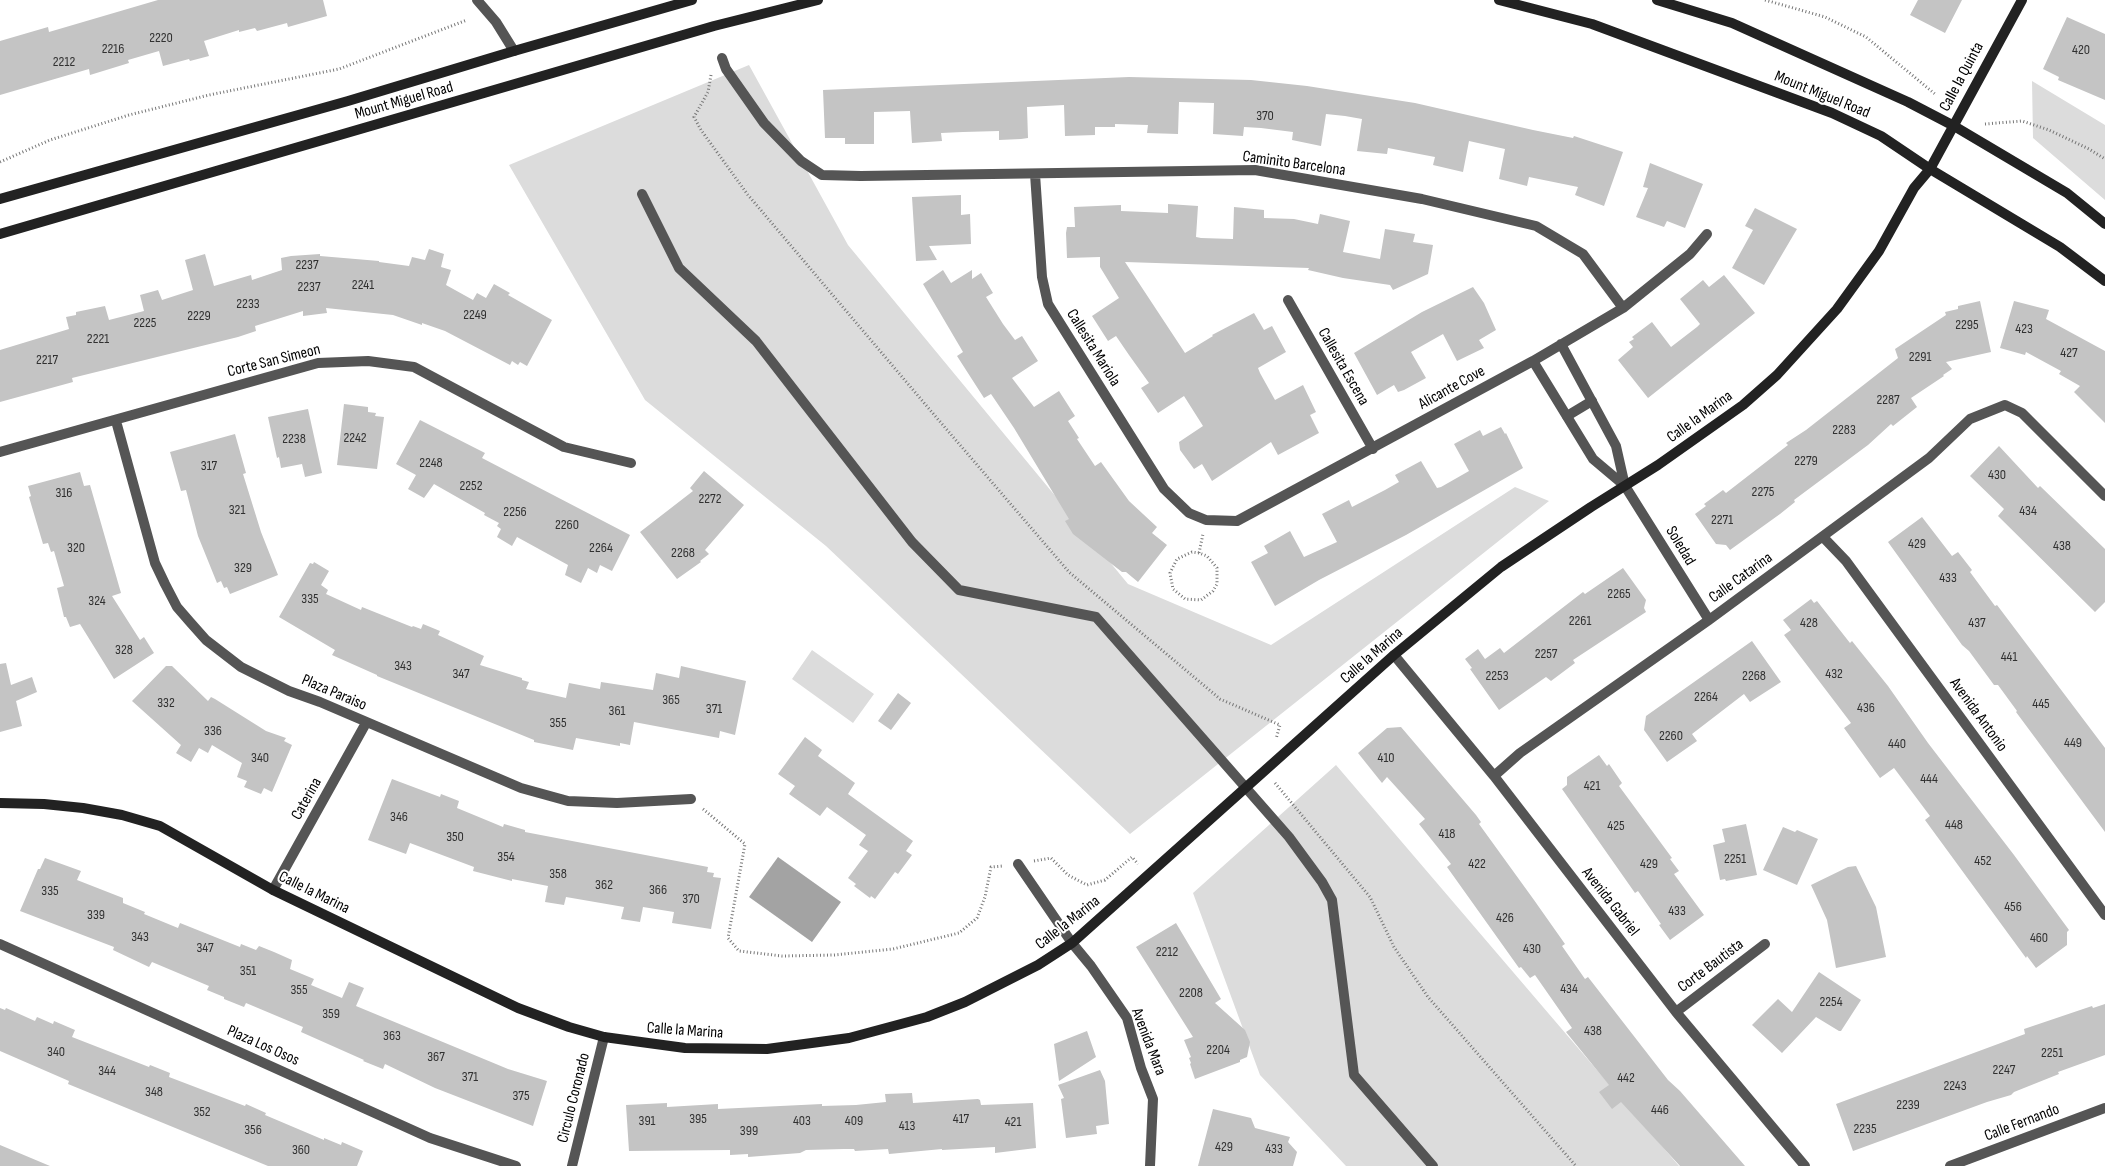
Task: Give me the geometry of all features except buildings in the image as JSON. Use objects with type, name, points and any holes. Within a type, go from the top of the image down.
[{"type":"street","points":[[477,0],[496,22],[514,51]]},
{"type":"street","name":"Mount Miguel Road","points":[[0,199],[348,101],[692,0]]},
{"type":"street","name":"Mount Miguel Road","points":[[0,234],[705,29],[818,0]]},
{"type":"street","name":"Mount Miguel Road","points":[[1499,0],[1592,24],[1824,110],[1881,136],[1930,169],[2060,247],[2105,281]]},
{"type":"street","name":"Mount Miguel Road","points":[[1657,0],[1732,23],[1908,102],[1954,126],[2068,194],[2105,224]]},
{"type":"street","name":"Calle la Quinta","points":[[1930,169],[2022,0]]},
{"type":"street","name":"Caminito Barcelona","points":[[722,58],[726,69],[764,123],[801,161],[822,175],[1255,170],[1422,199],[1536,226],[1583,254],[1623,308]]},
{"type":"street","name":"Calle la Marina","points":[[0,803],[44,804],[84,808],[160,826],[273,890],[518,1008],[569,1027],[604,1037],[645,1044],[726,1050],[776,1048],[848,1038],[912,1022],[965,1002],[1038,965],[1072,943],[1394,655],[1501,567],[1658,465],[1743,405],[1808,343],[1859,281],[1879,251],[1914,188],[1930,169]]},
{"type":"street","name":"Callesita Mariola","points":[[1035,174],[1042,277],[1048,304],[1164,489],[1189,513]]},
{"type":"street","points":[[642,194],[679,268],[756,341],[912,542],[959,590],[1096,617],[1289,837],[1322,882],[1332,900],[1354,1075],[1433,1166]]},
{"type":"street","name":"Alicante Cove","points":[[1189,513],[1206,520],[1237,521],[1372,449],[1533,361],[1623,308],[1690,254],[1707,234]]},
{"type":"street","name":"Callesita Escena","points":[[1288,300],[1372,449]]},
{"type":"street","name":"Soledad","points":[[1561,344],[1616,446],[1625,486]]},
{"type":"street","name":"Corte San Simeon","points":[[0,452],[318,363],[368,361],[414,367],[564,447],[631,463]]},
{"type":"street","name":"Soledad","points":[[1533,361],[1593,460],[1625,486],[1709,620]]},
{"type":"street","points":[[1566,416],[1592,401]]},
{"type":"street","name":"Calle Catarina","points":[[1494,776],[1520,753],[1709,620],[1929,458],[1970,420],[2005,405],[2022,413],[2105,496]]},
{"type":"street","name":"Plaza Paraiso","points":[[116,421],[155,562],[178,607],[190,622],[206,640],[241,667],[290,691],[521,788],[568,801],[617,803],[691,799]]},
{"type":"street","name":"Avenida Antonio","points":[[1823,537],[1846,560],[2105,914]]},
{"type":"street","name":"Avenida Gabriel","points":[[1394,655],[1494,776],[1676,1012],[1805,1166]]},
{"type":"street","name":"Caterina","points":[[273,890],[366,723]]},
{"type":"street","name":"Avenida Mara","points":[[1018,864],[1072,943],[1091,966],[1127,1018],[1141,1068],[1153,1099],[1150,1166]]},
{"type":"street","name":"Plaza Los Osos","points":[[0,944],[430,1138],[516,1166]]},
{"type":"street","name":"Corte Bautista","points":[[1676,1012],[1765,944]]},
{"type":"street","name":"Circulo Coronado","points":[[572,1166],[604,1037]]},
{"type":"street","name":"Calle Fernando","points":[[1950,1166],[2105,1108]]},
{"type":"path","points":[[1765,0],[1825,17],[1866,37],[1935,94]]},
{"type":"path","points":[[0,162],[50,140],[129,114],[209,95],[339,69],[467,20]]},
{"type":"path","points":[[722,58],[712,74],[708,92],[694,117],[701,130],[748,195],[1069,572],[1220,699],[1280,725],[1274,744]]},
{"type":"path","points":[[1985,124],[2022,121],[2049,130],[2105,159]]},
{"type":"path","points":[[1199,553],[1206,520]]},
{"type":"path","points":[[1192,552],[1199,553],[1207,556],[1217,568],[1217,584],[1213,591],[1201,600],[1185,599],[1173,589],[1170,573],[1177,559],[1192,552]]},
{"type":"path","points":[[1265,771],[1370,897],[1394,947],[1428,997],[1576,1166]]},
{"type":"path","points":[[691,799],[745,844],[728,938],[739,950],[782,956],[834,955],[892,949],[958,933],[977,918],[985,897],[991,867],[1050,858],[1068,876],[1087,885],[1105,880],[1132,856],[1148,875]]},
{"type":"shaded area","points":[[749,65],[848,245],[1128,584],[1271,645],[1515,487],[1549,501],[1130,834],[826,546],[645,400],[509,165]]},
{"type":"shaded area","points":[[2032,81],[2105,125],[2105,200],[2033,138]]},
{"type":"shaded area","points":[[812,650],[874,694],[853,723],[792,679]]},
{"type":"shaded area","points":[[1336,765],[1679,1166],[1346,1166],[1260,1075],[1193,893]]},
{"type":"shaded area","points":[[778,857],[841,902],[812,942],[749,897]]}]
